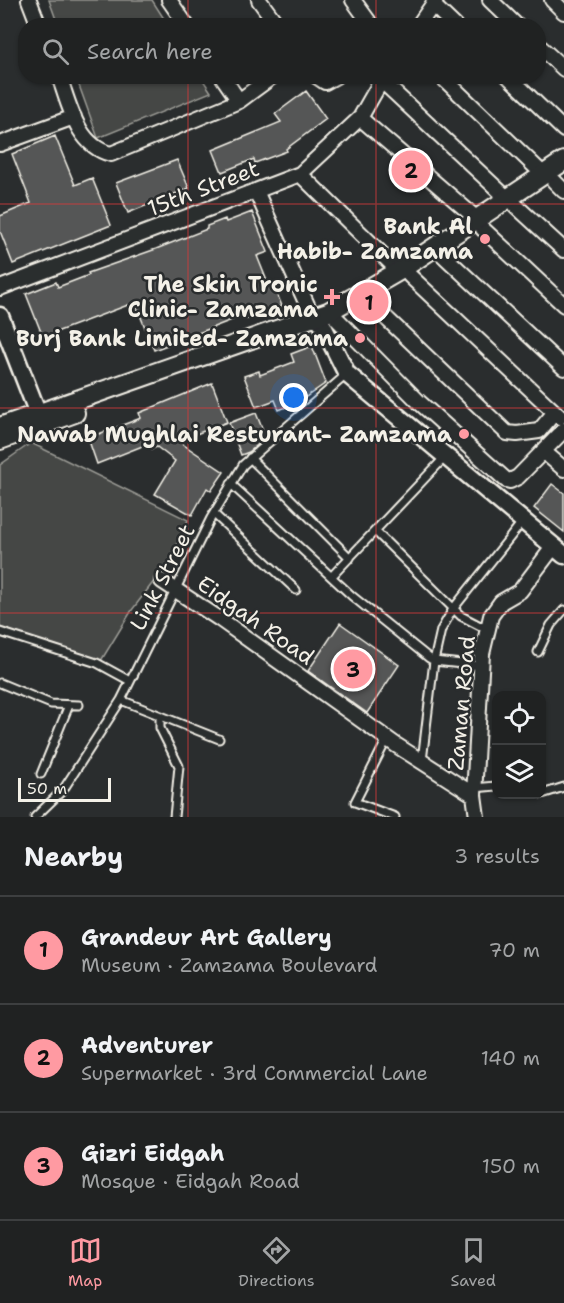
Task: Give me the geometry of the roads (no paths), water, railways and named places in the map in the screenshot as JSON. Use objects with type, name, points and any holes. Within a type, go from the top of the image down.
[{"type":"main road","points":[[0,427],[40,418],[324,321],[374,298],[405,274],[512,203],[557,180],[564,161]]},
{"type":"main road","points":[[324,321],[339,306],[443,255],[480,224]]},
{"type":"main road","points":[[0,440],[40,418]]},
{"type":"street","points":[[29,0],[36,18]]},
{"type":"street","points":[[169,0],[181,18]]},
{"type":"street","points":[[259,0],[272,18]]},
{"type":"street","points":[[353,0],[366,18]]},
{"type":"street","points":[[490,0],[509,18]]},
{"type":"street","points":[[552,0],[564,12]]},
{"type":"street","points":[[424,18],[435,2],[448,18]]},
{"type":"street","points":[[546,52],[564,69]]},
{"type":"street","points":[[62,84],[74,117],[86,140],[103,152],[111,154],[239,101],[262,84]]},
{"type":"street","points":[[227,84],[239,101]]},
{"type":"street","name":"15th Street","points":[[0,288],[300,174],[360,118],[380,84]]},
{"type":"street","points":[[388,84],[564,250]]},
{"type":"street","points":[[450,84],[557,180]]},
{"type":"street","points":[[516,84],[564,130]]},
{"type":"street","points":[[0,144],[74,117]]},
{"type":"street","points":[[360,118],[480,224],[564,305]]},
{"type":"street","points":[[300,174],[560,416],[539,431],[507,433],[384,316],[374,298]]},
{"type":"street","points":[[256,191],[324,321],[347,374],[559,550]]},
{"type":"street","points":[[443,255],[564,368]]},
{"type":"street","points":[[0,316],[40,418]]},
{"type":"street","points":[[324,321],[506,480],[515,480],[564,430]]},
{"type":"street","points":[[543,452],[564,469]]},
{"type":"street","name":"Zaman Road","points":[[477,817],[474,791],[481,666],[488,630],[495,609],[501,602],[520,591],[559,550]]},
{"type":"street","name":"Eidgah Road","points":[[162,581],[221,620],[387,739],[474,791]]},
{"type":"lane","name":"Link Street","points":[[35,817],[63,790],[121,700],[214,514],[243,465],[347,374]]},
{"type":"lane","points":[[332,576],[446,456]]},
{"type":"lane","points":[[250,458],[350,558]]},
{"type":"lane","points":[[231,484],[352,596],[434,661],[481,666]]},
{"type":"lane","points":[[214,514],[296,590]]},
{"type":"lane","points":[[422,762],[434,661],[441,630],[453,609],[523,521]]},
{"type":"lane","points":[[375,531],[453,609],[461,616],[488,630]]},
{"type":"lane","points":[[538,652],[551,625],[564,610]]},
{"type":"lane","points":[[0,632],[97,663],[130,681]]},
{"type":"lane","points":[[0,683],[51,704],[80,705]]},
{"type":"lane","points":[[121,700],[219,739]]},
{"type":"lane","points":[[41,774],[69,705]]},
{"type":"lane","points":[[160,717],[160,728],[179,766],[174,817]]},
{"type":"lane","points":[[387,739],[356,802],[395,817]]},
{"type":"lane","points":[[474,791],[492,787]]},
{"type":"lane","points":[[546,793],[564,787]]},
{"type":"place","name":"Adventurer","points":[[411,170]]},
{"type":"place","name":"Bank Al Habib- Zamzama","points":[[485,239]]},
{"type":"place","name":"The Skin Tronic Clinic- Zamzama","points":[[332,297]]},
{"type":"place","name":"Grandeur Art Gallery","points":[[369,302]]},
{"type":"place","name":"Burj Bank Limited- Zamzama","points":[[360,338]]},
{"type":"place","name":"Nawab Mughlai Resturant- Zamzama","points":[[464,434]]},
{"type":"place","name":"Gizri Eidgah","points":[[353,669]]}]
